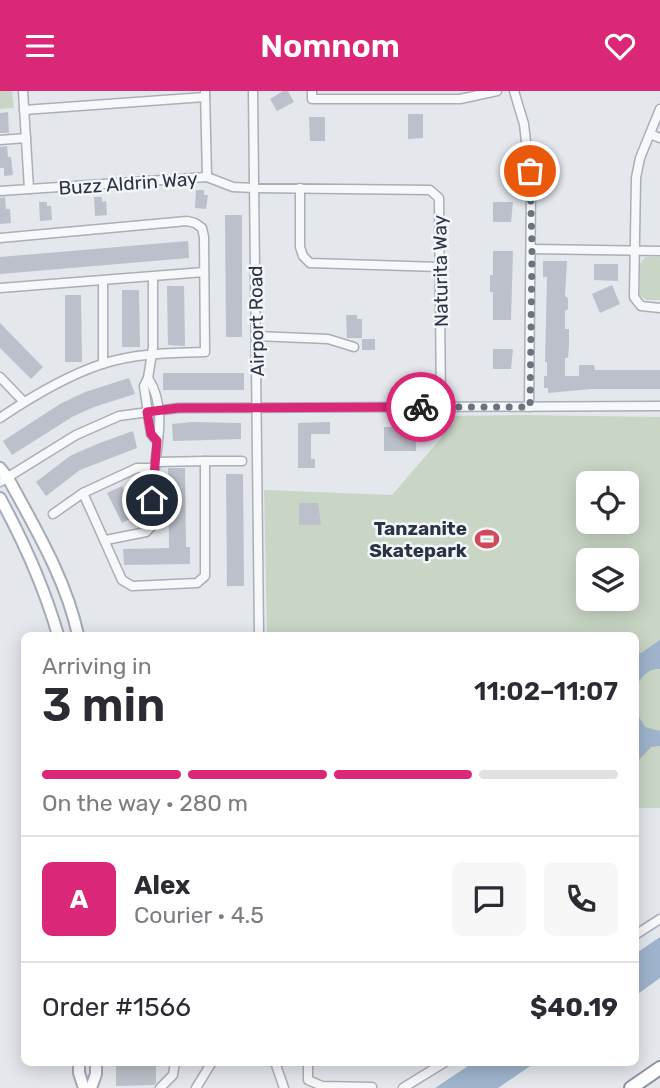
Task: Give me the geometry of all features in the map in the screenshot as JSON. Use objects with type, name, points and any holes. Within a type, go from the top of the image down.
[{"type":"highway","points":[[628,1088],[657,1070]]},
{"type":"main road","points":[[0,468],[4,480],[48,551],[74,614],[77,632]]},
{"type":"main road","points":[[0,498],[24,541],[50,605],[57,632]]},
{"type":"main road","points":[[79,1066],[84,1088]]},
{"type":"main road","points":[[91,1088],[96,1066]]},
{"type":"street","points":[[23,91],[29,189]]},
{"type":"street","name":"Airport Road","points":[[253,91],[259,632]]},
{"type":"street","points":[[312,91],[312,99],[460,99],[497,91]]},
{"type":"street","points":[[514,91],[524,124],[528,155],[532,249],[530,407]]},
{"type":"street","points":[[24,110],[205,94],[206,177]]},
{"type":"street","points":[[660,109],[640,159],[636,178],[634,297],[636,302],[646,308],[660,308]]},
{"type":"street","points":[[650,134],[660,138]]},
{"type":"street","points":[[0,140],[26,138]]},
{"type":"street","name":"Buzz Aldrin Way","points":[[0,191],[206,177],[233,187],[254,188]]},
{"type":"street","name":"Naturita Way","points":[[254,188],[429,190],[439,198],[441,407]]},
{"type":"street","points":[[300,188],[300,247],[303,256],[310,263],[440,267]]},
{"type":"street","points":[[0,238],[187,221],[195,223],[202,228],[205,352],[152,354],[103,364],[24,402],[0,418]]},
{"type":"street","points":[[532,249],[660,251]]},
{"type":"street","points":[[0,288],[204,272]]},
{"type":"street","points":[[153,278],[152,354],[144,386],[151,434],[157,441]]},
{"type":"street","points":[[103,281],[103,364]]},
{"type":"street","points":[[256,336],[328,339],[354,347]]},
{"type":"street","points":[[0,377],[24,402]]},
{"type":"street","points":[[106,540],[146,532],[152,526],[157,441],[160,433],[153,385],[148,378]]},
{"type":"street","points":[[4,480],[76,435],[119,417],[178,408],[660,407]]},
{"type":"street","points":[[83,493],[122,580],[132,586],[197,583],[205,576],[205,461]]},
{"type":"street","points":[[53,514],[83,493],[137,468],[205,461],[242,461]]},
{"type":"street","points":[[639,932],[660,919]]},
{"type":"street","points":[[160,1088],[173,1075],[174,1066]]},
{"type":"street","points":[[196,1088],[210,1066]]},
{"type":"street","points":[[276,1066],[284,1088]]},
{"type":"street","points":[[308,1066],[308,1080],[322,1086],[372,1087]]},
{"type":"street","points":[[403,1088],[439,1066]]},
{"type":"green space","points":[[0,91],[12,91],[14,108],[0,109]]},
{"type":"green space","points":[[645,257],[660,257],[660,300],[646,300],[640,295],[640,264]]},
{"type":"green space","points":[[442,416],[660,417],[660,808],[639,808],[639,632],[267,632],[264,490],[392,495],[442,437]]},
{"type":"water","points":[[660,640],[660,669],[642,677],[639,682],[639,653]]},
{"type":"water","points":[[639,717],[645,727],[660,731],[660,746],[651,747],[639,760]]},
{"type":"water","points":[[660,937],[660,978],[639,993],[639,951]]},
{"type":"water","points":[[468,1066],[530,1066],[498,1088],[435,1088]]},
{"type":"building","points":[[288,91],[294,102],[277,111],[270,99]]},
{"type":"building","points":[[8,112],[9,133],[0,133],[0,113]]},
{"type":"building","points":[[408,114],[423,114],[423,138],[408,139]]},
{"type":"building","points":[[309,117],[325,117],[325,141],[310,141]]},
{"type":"building","points":[[7,146],[13,175],[4,176],[4,168],[0,168],[0,147]]},
{"type":"building","points":[[196,190],[204,190],[204,195],[208,195],[206,209],[195,208]]},
{"type":"building","points":[[5,197],[6,209],[10,209],[11,223],[0,224],[0,198]]},
{"type":"building","points":[[94,197],[102,197],[102,202],[106,201],[107,215],[95,216]]},
{"type":"building","points":[[39,202],[47,202],[47,206],[51,206],[52,220],[40,221]]},
{"type":"building","points":[[493,202],[513,202],[511,222],[493,222]]},
{"type":"building","points":[[225,215],[242,215],[242,337],[226,337]]},
{"type":"building","points":[[188,241],[189,258],[0,274],[0,257]]},
{"type":"building","points":[[493,251],[513,251],[511,320],[493,320],[490,275],[493,275]]},
{"type":"building","points":[[543,261],[567,261],[565,296],[568,298],[568,309],[565,311],[565,329],[569,329],[569,346],[568,358],[565,358],[565,376],[579,376],[579,365],[594,365],[595,370],[660,370],[660,389],[591,389],[548,393],[548,388],[544,388],[544,376],[547,376],[547,277],[543,277]]},
{"type":"building","points":[[594,264],[618,264],[618,281],[594,280]]},
{"type":"building","points":[[612,285],[620,304],[600,313],[592,294]]},
{"type":"building","points":[[167,286],[184,286],[185,346],[168,345]]},
{"type":"building","points":[[122,290],[139,290],[140,347],[122,347]]},
{"type":"building","points":[[65,295],[81,295],[82,362],[65,362]]},
{"type":"building","points":[[346,315],[357,315],[357,319],[362,319],[362,338],[347,338]]},
{"type":"building","points":[[0,323],[43,367],[31,379],[0,348]]},
{"type":"building","points":[[362,339],[375,339],[375,350],[362,350]]},
{"type":"building","points":[[493,349],[513,349],[511,369],[493,369]]},
{"type":"building","points":[[163,373],[244,373],[244,390],[163,390]]},
{"type":"building","points":[[129,378],[135,394],[72,417],[12,455],[3,441],[60,404],[85,392]]},
{"type":"building","points":[[330,422],[330,434],[311,434],[311,459],[315,459],[315,468],[298,468],[298,423]]},
{"type":"building","points":[[241,423],[241,439],[173,441],[172,424]]},
{"type":"building","points":[[384,427],[416,427],[416,451],[384,451]]},
{"type":"building","points":[[133,431],[137,448],[80,470],[46,496],[36,482],[70,456]]},
{"type":"building","points":[[168,468],[185,468],[186,547],[190,547],[190,564],[124,565],[123,549],[169,548]]},
{"type":"building","points":[[226,474],[243,474],[244,586],[227,586]]},
{"type":"building","points":[[122,486],[137,515],[122,523],[107,493]]},
{"type":"building","points":[[299,503],[318,503],[321,525],[299,525]]},
{"type":"building","points":[[116,1066],[156,1066],[154,1085],[116,1086]]},
{"type":"way so far","points":[[421,407],[530,407],[530,171]]},
{"type":"place","name":"Tanzanite Skatepark","points":[[487,539]]},
{"type":"route","points":[[152,500],[157,441],[151,434],[147,412],[178,408],[421,407]]}]
